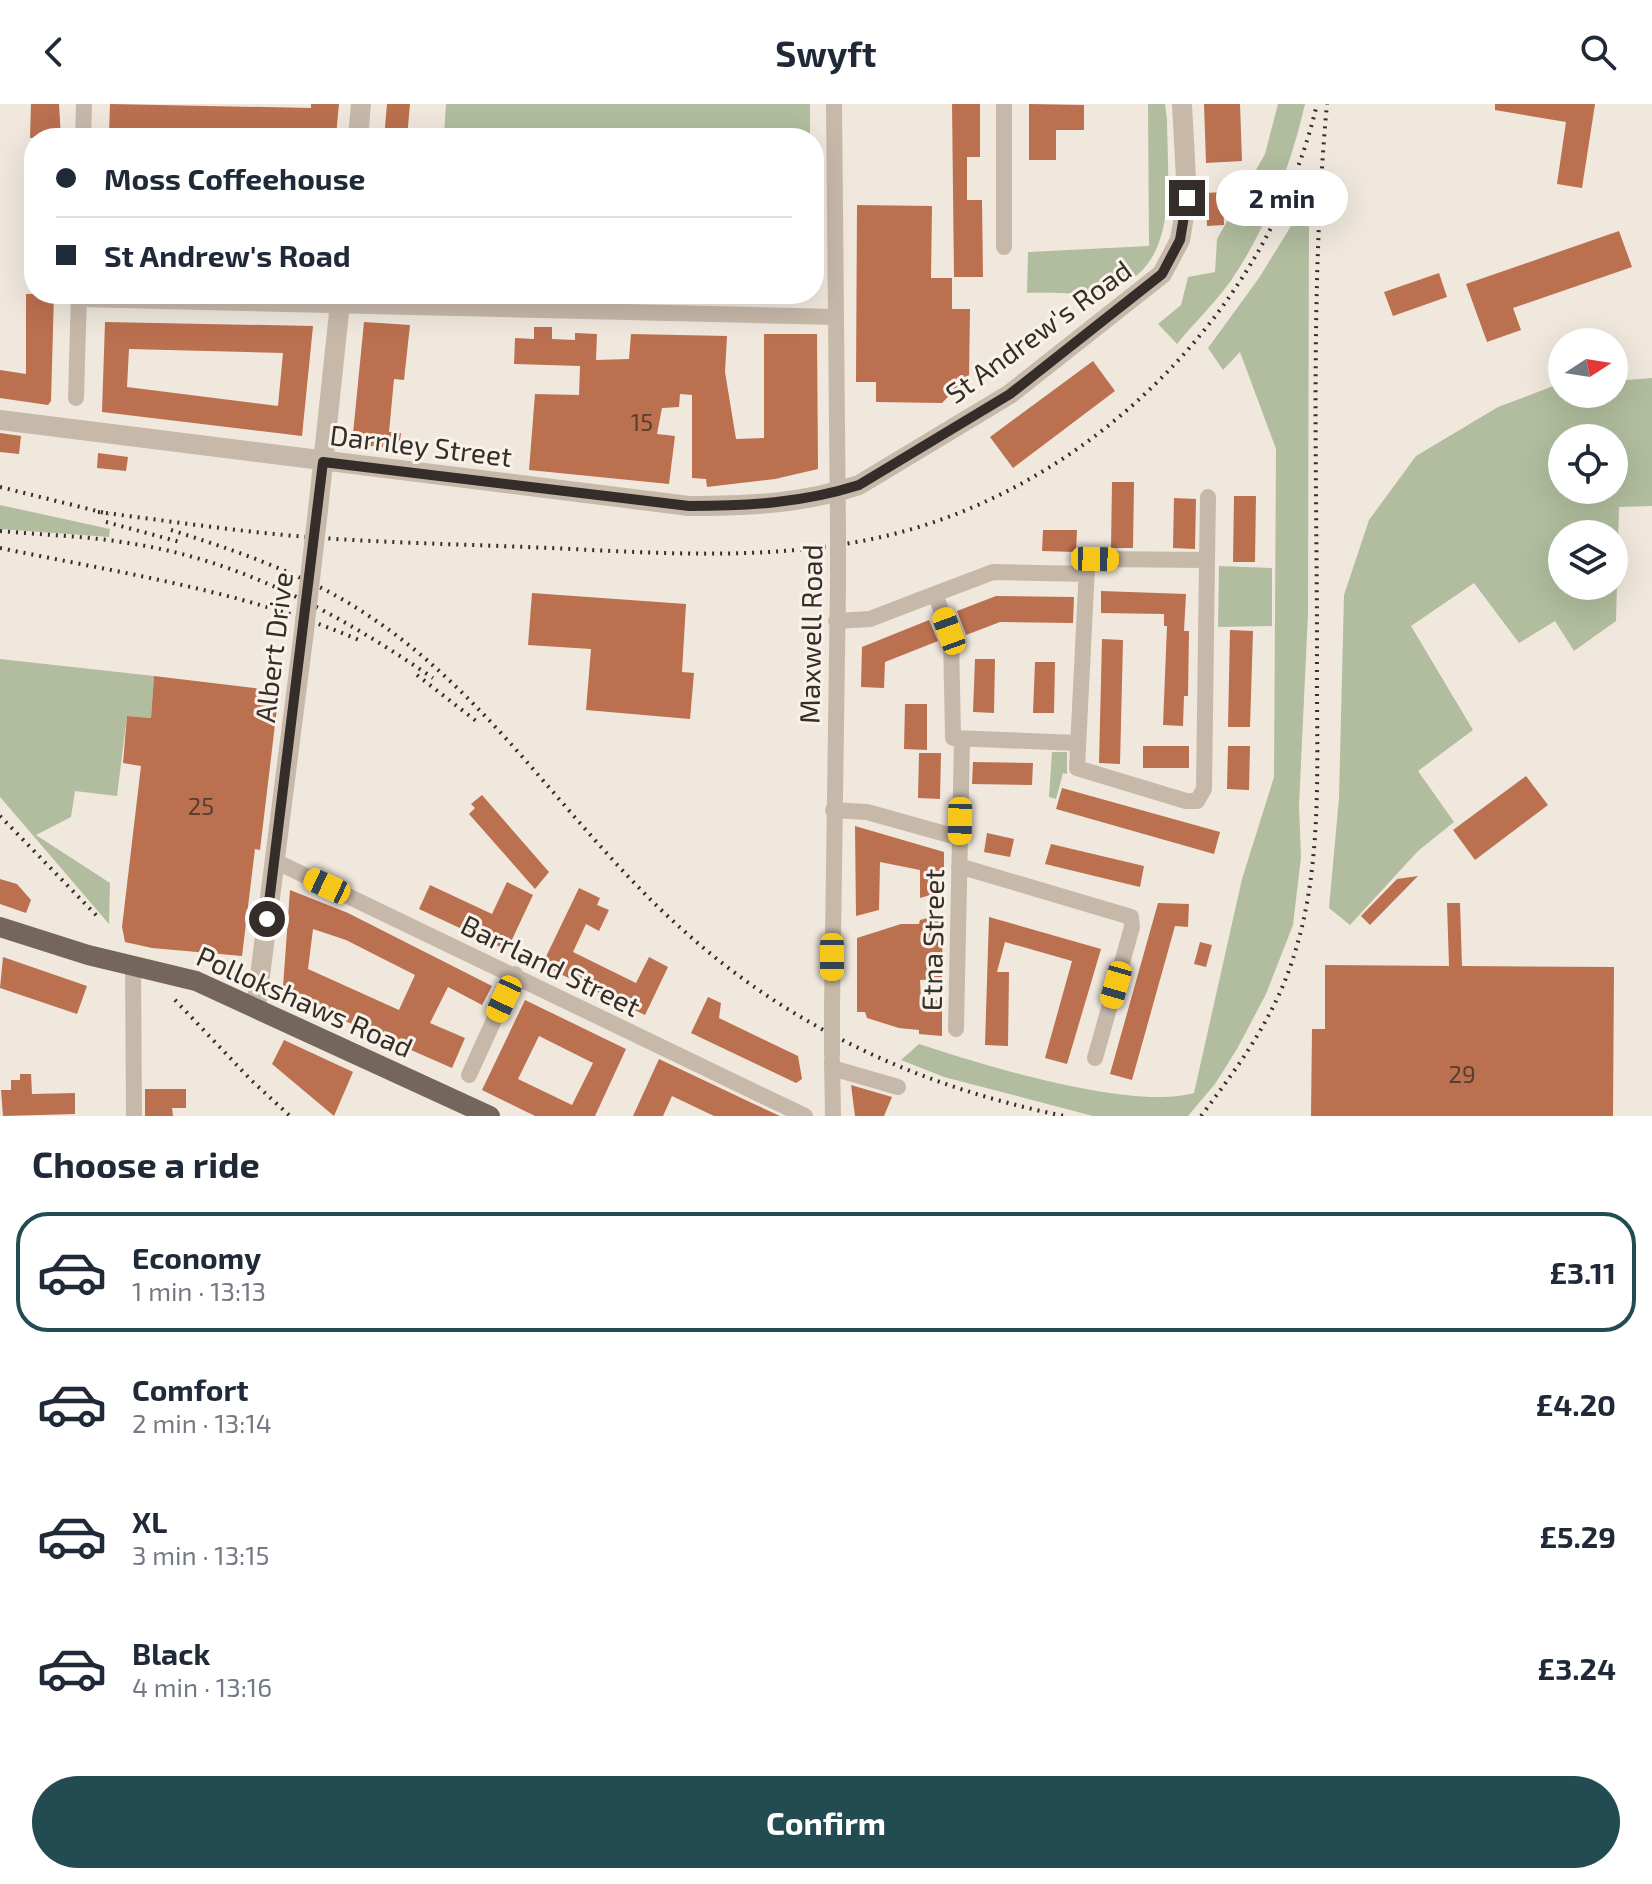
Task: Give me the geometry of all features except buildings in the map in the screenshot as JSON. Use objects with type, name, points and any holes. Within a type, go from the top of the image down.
[{"type":"main road","name":"Pollokshaws Road","points":[[0,927],[88,955],[196,981],[256,1007],[455,1108],[490,1116]]},
{"type":"street","points":[[83,128],[84,104]]},
{"type":"street","points":[[359,128],[361,104]]},
{"type":"street","name":"Maxwell Road","points":[[832,1114],[833,810],[838,585],[834,104]]},
{"type":"street","points":[[1004,104],[1004,247]]},
{"type":"street","name":"St Andrew's Road","points":[[836,493],[859,485],[1010,394],[1162,274],[1180,240],[1187,198],[1182,104]]},
{"type":"street","points":[[76,398],[79,304]]},
{"type":"street","name":"Albert Drive","points":[[256,1007],[303,639],[340,304]]},
{"type":"street","points":[[478,304],[836,317]]},
{"type":"street","name":"Darnley Street","points":[[0,420],[689,506],[749,506],[836,493]]},
{"type":"street","points":[[1207,560],[1095,559],[1088,564],[1086,638],[1080,657],[1076,765],[1083,773],[1186,801],[1195,802],[1202,797],[1207,560],[1208,497]]},
{"type":"street","points":[[836,621],[870,619],[993,572],[1087,574]]},
{"type":"street","points":[[935,594],[951,637],[950,732],[954,739],[1077,743]]},
{"type":"street","name":"Etna Street","points":[[956,1029],[962,740]]},
{"type":"street","points":[[833,810],[867,812],[960,838]]},
{"type":"street","name":"Barrland Street","points":[[275,861],[805,1116]]},
{"type":"street","points":[[959,866],[1131,917],[1132,927],[1095,1058]]},
{"type":"street","points":[[133,964],[134,1116]]},
{"type":"street","points":[[469,1075],[515,974]]},
{"type":"street","points":[[832,1061],[898,1087]]},
{"type":"street","points":[[814,1116],[832,1114]]},
{"type":"green space","points":[[446,104],[810,104],[810,128],[444,128]]},
{"type":"green space","points":[[1148,104],[1165,104],[1168,165],[1166,216],[1160,240],[1150,260],[1135,277],[1113,288],[1082,293],[1027,293],[1028,252],[1149,246]]},
{"type":"green space","points":[[1278,104],[1305,104],[1276,196],[1255,241],[1230,282],[1177,344],[1158,324],[1181,305],[1188,277],[1215,272],[1217,239],[1265,154]]},
{"type":"green space","points":[[1306,210],[1309,216],[1308,613],[1299,806],[1301,857],[1293,925],[1266,994],[1215,1084],[1188,1116],[1093,1116],[944,1077],[901,1060],[919,1044],[980,1063],[1096,1091],[1167,1097],[1194,1093],[1242,879],[1274,777],[1276,449],[1240,352],[1223,370],[1208,348],[1259,278],[1291,226]]},
{"type":"green space","points":[[1652,378],[1652,506],[1619,507],[1619,520],[1548,520],[1548,600],[1617,600],[1616,621],[1574,651],[1555,621],[1519,643],[1474,583],[1411,626],[1473,730],[1418,771],[1454,822],[1418,851],[1350,925],[1329,908],[1339,798],[1344,595],[1369,520],[1416,456],[1498,407],[1548,388],[1548,408],[1628,408],[1628,380]]},
{"type":"green space","points":[[0,505],[110,529],[109,537],[0,529]]},
{"type":"green space","points":[[1219,566],[1272,568],[1272,626],[1218,627]]},
{"type":"green space","points":[[0,659],[154,676],[151,718],[127,716],[117,796],[75,791],[71,817],[36,835],[110,883],[109,924],[0,797]]},
{"type":"green space","points":[[1052,752],[1067,752],[1067,774],[1063,773],[1056,799],[1049,797]]},
{"type":"railway","points":[[98,512],[317,538],[711,554],[832,546],[872,539],[950,516],[1024,482],[1093,437],[1156,383],[1211,322],[1257,254],[1293,181],[1317,104]]},
{"type":"railway","points":[[1201,1116],[1244,1057],[1279,995],[1296,949],[1311,877],[1317,803],[1316,310],[1327,104]]},
{"type":"railway","points":[[0,487],[109,514]]},
{"type":"railway","points":[[106,522],[180,542]]},
{"type":"railway","points":[[171,530],[248,556],[322,588],[369,616],[414,649],[495,726],[643,892],[684,931],[769,997],[814,1025],[910,1071],[1011,1104],[1064,1116]]},
{"type":"railway","points":[[0,531],[112,541],[211,562],[250,576],[325,612],[433,678]]},
{"type":"railway","points":[[0,548],[227,596],[272,608],[359,640]]},
{"type":"railway","points":[[417,675],[480,724]]},
{"type":"railway","points":[[0,816],[99,918]]},
{"type":"railway","points":[[175,1000],[290,1116]]},
{"type":"route","points":[[267,919],[323,462],[689,506],[749,506],[794,502],[836,493],[859,485],[1010,394],[1122,308],[1162,274],[1180,240],[1187,198]]}]
